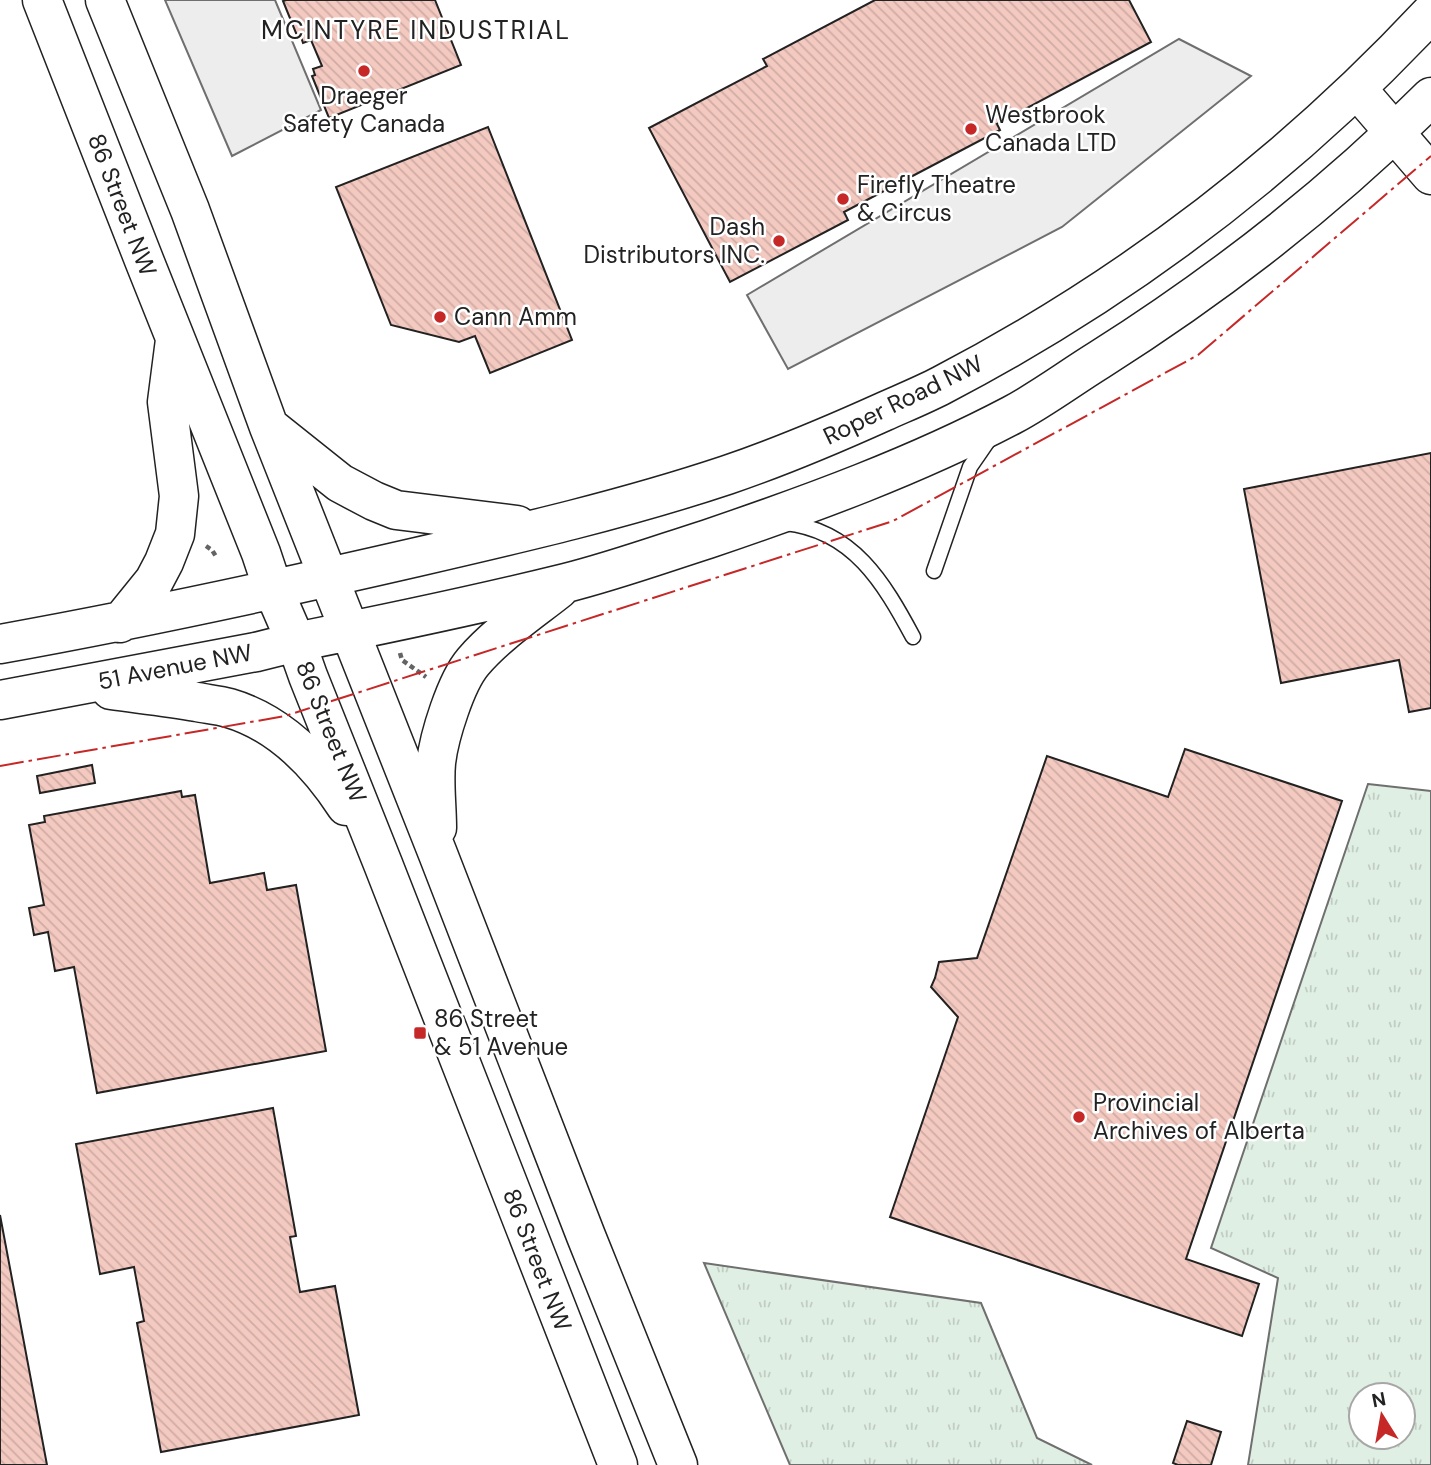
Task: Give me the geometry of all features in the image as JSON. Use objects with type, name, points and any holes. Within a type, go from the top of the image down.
[{"type":"main road","name":"86 Street NW","points":[[42,0],[618,1465]]},
{"type":"main road","points":[[105,0],[190,210],[269,427],[328,578],[678,1465]]},
{"type":"main road","name":"Roper Road NW","points":[[273,589],[543,528],[656,497],[729,474],[811,443],[940,386],[1049,325],[1197,226],[1265,172],[1357,89],[1431,13]]},
{"type":"main road","points":[[1357,89],[1431,175]]},
{"type":"main road","points":[[350,631],[569,582],[763,520],[911,463],[1014,414],[1161,321],[1251,256],[1395,133],[1431,97]]},
{"type":"main road","points":[[120,622],[154,581],[175,534],[179,496],[167,402],[175,338]]},
{"type":"main road","points":[[269,427],[340,483],[396,510],[543,528]]},
{"type":"main road","points":[[438,854],[436,763],[454,695],[472,663],[510,627],[569,582]]},
{"type":"main road","points":[[0,644],[120,622],[273,589]]},
{"type":"main road","name":"51 Avenue NW","points":[[0,700],[256,652],[350,631]]},
{"type":"main road","points":[[74,686],[162,696],[228,708],[281,733],[304,754],[336,791],[383,864]]},
{"type":"lane","points":[[934,572],[971,467],[986,443],[1014,414]]},
{"type":"lane","points":[[763,520],[814,528],[850,550],[866,564],[884,587],[913,638]]},
{"type":"path","points":[[397,643],[402,660],[429,680]]},
{"type":"green space","points":[[1368,784],[1431,791],[1431,1465],[1248,1465],[1278,1278],[1211,1248]]},
{"type":"green space","points":[[704,1263],[981,1303],[1037,1438],[1092,1465],[790,1465]]},
{"type":"shaded area","points":[[165,0],[275,0],[321,110],[232,156]]},
{"type":"shaded area","points":[[1179,39],[1251,76],[1062,227],[788,369],[747,295]]},
{"type":"building","points":[[435,0],[461,65],[329,118],[312,76],[315,75],[313,69],[322,66],[311,40],[303,43],[301,37],[298,38],[283,1]]},
{"type":"building","points":[[875,0],[1129,0],[1151,42],[997,124],[1000,130],[844,212],[848,220],[730,282],[649,128],[767,66],[763,59]]},
{"type":"building","points":[[488,127],[572,340],[490,373],[475,336],[459,342],[391,325],[336,187]]},
{"type":"building","points":[[1431,453],[1431,708],[1409,712],[1399,660],[1281,683],[1244,489]]},
{"type":"building","name":"Provincial Archives of Alberta","points":[[1185,749],[1342,801],[1186,1259],[1259,1284],[1242,1336],[890,1217],[958,1017],[931,987],[939,962],[977,958],[1047,756],[1168,797]]},
{"type":"building","points":[[92,765],[95,783],[40,793],[37,776]]},
{"type":"building","points":[[181,791],[182,797],[195,795],[210,883],[264,873],[267,890],[296,885],[326,1051],[97,1093],[74,967],[55,971],[48,932],[34,935],[29,908],[44,905],[29,825],[45,822],[44,816]]},
{"type":"building","points":[[273,1108],[296,1236],[290,1237],[300,1292],[335,1286],[359,1415],[161,1452],[137,1323],[144,1321],[134,1267],[100,1274],[76,1144]]},
{"type":"building","points":[[0,1215],[47,1465],[0,1465]]},
{"type":"building","points":[[1187,1421],[1221,1432],[1211,1465],[1173,1463]]},
{"type":"power","points":[[0,766],[285,716],[893,521],[1198,355],[1431,156]]},
{"type":"place","name":"Draeger Safety Canada","points":[[364,71]]},
{"type":"place","name":"Westbrook Canada LTD","points":[[971,129]]},
{"type":"place","name":"Firefly Theatre & Circus","points":[[843,199]]},
{"type":"place","name":"Dash Distributors INC.","points":[[779,241]]},
{"type":"place","name":"Cann Amm","points":[[440,317]]},
{"type":"place","name":"86 Street & 51 Avenue","points":[[420,1033]]},
{"type":"place","name":"Provincial Archives of Alberta","points":[[1079,1117]]},
{"type":"district","name":"MCINTYRE INDUSTRIAL","points":[[416,30]]}]
